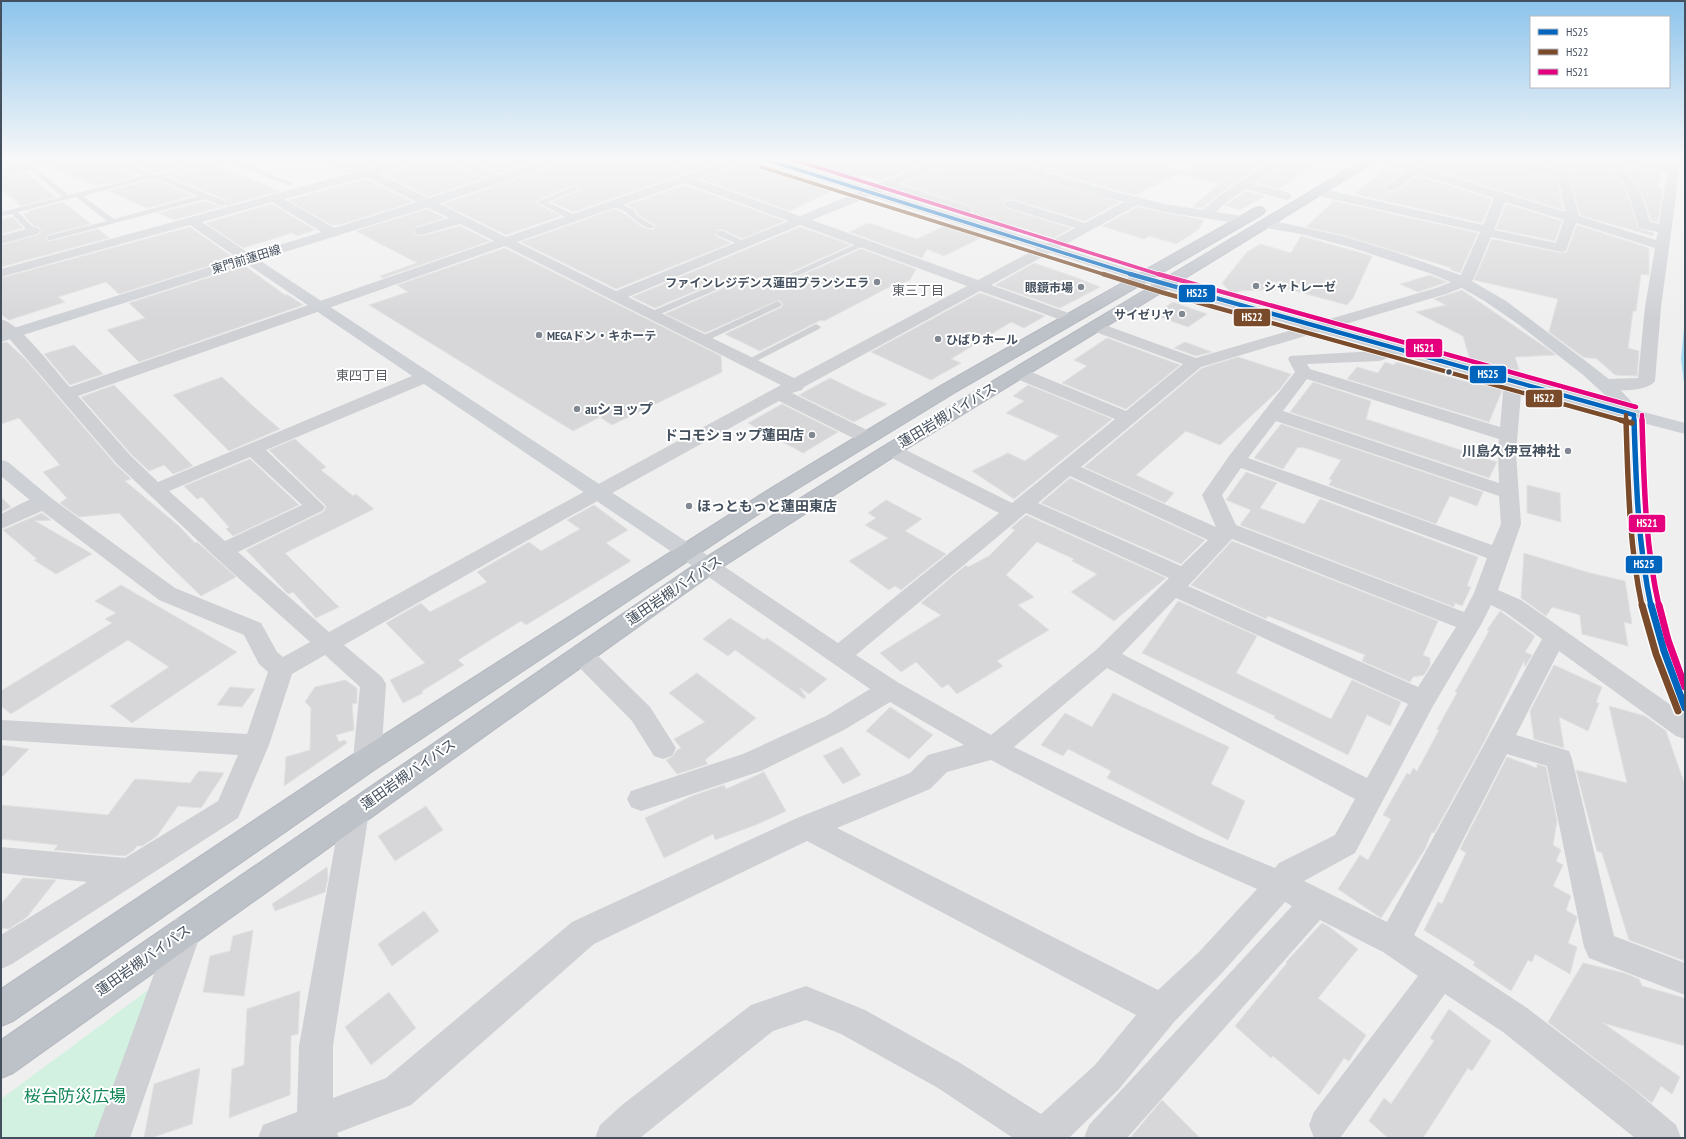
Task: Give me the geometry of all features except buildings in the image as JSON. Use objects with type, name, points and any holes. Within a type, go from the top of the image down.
[{"type":"highway","name":"蓮田岩槻バイパス","points":[[1,1061],[581,654],[697,559],[866,437],[1256,212]]},
{"type":"highway","name":"蓮田岩槻バイパス","points":[[1,1009],[367,760],[697,559],[891,450],[1285,212]]},
{"type":"main road","name":"東門前蓮田線","points":[[5,331],[248,259],[399,212]]},
{"type":"main road","points":[[931,212],[1166,285],[1685,429]]},
{"type":"main road","points":[[1193,212],[1242,220]]},
{"type":"main road","points":[[1265,224],[1293,228],[1370,248],[1464,282],[1506,309],[1573,358],[1623,401],[1634,415],[1639,528],[1644,575],[1663,651],[1685,708]]},
{"type":"main road","points":[[248,259],[697,559]]},
{"type":"main road","points":[[1,466],[44,502]]},
{"type":"street","points":[[1,273],[225,212]]},
{"type":"street","points":[[297,212],[333,233]]},
{"type":"street","points":[[447,212],[796,386]]},
{"type":"street","points":[[67,394],[590,212]]},
{"type":"street","points":[[777,212],[1072,319]]},
{"type":"street","points":[[616,296],[823,212]]},
{"type":"street","points":[[1037,212],[1086,227]]},
{"type":"street","points":[[1,953],[228,809],[256,745],[281,669],[598,492],[796,386],[978,285],[1114,212]]},
{"type":"street","points":[[1405,212],[1561,248],[1572,218],[1571,212]]},
{"type":"street","points":[[838,656],[1195,363],[1320,328],[1442,291],[1464,282],[1494,212]]},
{"type":"street","points":[[1552,212],[1662,246]]},
{"type":"street","points":[[1640,212],[1644,225],[1664,230]]},
{"type":"street","points":[[1605,384],[1640,384],[1646,381],[1653,307],[1667,212]]},
{"type":"street","points":[[421,231],[461,219]]},
{"type":"street","points":[[192,221],[248,259]]},
{"type":"street","points":[[1,240],[33,232]]},
{"type":"street","points":[[1096,327],[1195,363]]},
{"type":"street","points":[[5,331],[67,394],[123,459],[155,490],[373,684],[367,760]]},
{"type":"street","points":[[1393,348],[1379,356],[1296,359],[1303,372],[1509,436]]},
{"type":"street","points":[[1224,533],[1212,495],[1236,460],[1273,414],[1303,372]]},
{"type":"street","points":[[1018,373],[1128,418]]},
{"type":"street","points":[[155,490],[425,377]]},
{"type":"street","points":[[613,1138],[641,1113],[763,1016],[806,1003],[853,1022],[943,1072],[1043,1137],[1108,1077],[1162,1010],[1210,963],[1281,885],[1290,873],[1345,844],[1424,700],[1470,623],[1485,593],[1511,524],[1507,453],[1513,381]]},
{"type":"street","points":[[780,394],[866,437]]},
{"type":"street","points":[[1273,414],[1510,493]]},
{"type":"street","points":[[222,551],[315,507],[253,449]]},
{"type":"street","points":[[891,450],[1178,582],[1424,700]]},
{"type":"street","points":[[1236,460],[1499,555]]},
{"type":"street","points":[[1068,468],[1224,533],[1470,623]]},
{"type":"street","points":[[1,522],[44,502],[167,594],[253,629],[268,658],[281,669]]},
{"type":"street","points":[[276,1138],[318,1131],[398,1092],[583,933],[807,827],[920,780],[938,763],[993,749],[1105,656],[1224,533]]},
{"type":"street","points":[[697,559],[890,690],[993,749],[1053,780],[1190,846],[1281,885],[1394,941],[1515,1020],[1613,1096],[1663,1138]]},
{"type":"street","points":[[1485,593],[1513,606],[1685,729]]},
{"type":"street","points":[[1394,941],[1555,636]]},
{"type":"street","points":[[581,654],[641,714],[663,748]]},
{"type":"street","points":[[1105,656],[1372,794]]},
{"type":"street","points":[[641,799],[751,763],[835,723],[890,690]]},
{"type":"street","points":[[1,730],[256,745]]},
{"type":"street","points":[[1500,741],[1559,759],[1600,947],[1685,979]]},
{"type":"street","points":[[318,1131],[316,1046],[355,812]]},
{"type":"street","points":[[807,827],[1162,1010]]},
{"type":"street","points":[[1,860],[128,872]]},
{"type":"street","points":[[1102,1138],[1316,902]]},
{"type":"street","points":[[112,1138],[186,930]]},
{"type":"street","points":[[1326,1125],[1442,971]]},
{"type":"lane","points":[[2,214],[13,212]]},
{"type":"lane","points":[[14,212],[33,232]]},
{"type":"lane","points":[[100,212],[112,221]]},
{"type":"lane","points":[[51,238],[145,212]]},
{"type":"lane","points":[[562,212],[574,218]]},
{"type":"lane","points":[[631,212],[634,217],[650,226]]},
{"type":"lane","points":[[720,233],[745,244]]},
{"type":"lane","points":[[794,274],[864,244]]},
{"type":"lane","points":[[653,314],[720,286]]},
{"type":"lane","points":[[703,339],[778,304]]},
{"type":"lane","points":[[748,362],[816,327]]},
{"type":"green space","name":"桜台防災広場","points":[[159,982],[104,1138],[1,1138],[1,1099]]},
{"type":"water","points":[[1685,317],[1685,392],[1681,359]]},
{"type":"transit line","name":"HS22","points":[[905,212],[1164,293],[1632,423]]},
{"type":"transit line","name":"HS25","points":[[934,212],[1166,285],[1634,415]]},
{"type":"transit line","name":"HS21","points":[[961,212],[1168,277],[1636,407]]},
{"type":"transit line","name":"HS22","points":[[1626,415],[1629,505],[1636,573],[1643,610],[1651,639],[1678,711]]},
{"type":"transit line","name":"HS25","points":[[1634,415],[1636,481],[1644,570],[1655,622],[1685,708]]},
{"type":"transit line","name":"HS21","points":[[1642,415],[1643,459],[1652,569],[1658,603],[1672,652],[1685,687]]},
{"type":"place","name":"ファインレジデンス蓮田ブランシエラ","points":[[877,282]]},
{"type":"place","name":"シャトレーゼ","points":[[1256,286]]},
{"type":"place","name":"眼鏡市場","points":[[1081,287]]},
{"type":"place","name":"サイゼリヤ","points":[[1182,314]]},
{"type":"place","name":"MEGAドン・キホーテ","points":[[539,335]]},
{"type":"place","name":"ひばりホール","points":[[938,339]]},
{"type":"place","name":"auショップ","points":[[577,409]]},
{"type":"place","name":"ドコモショップ蓮田店","points":[[812,435]]},
{"type":"place","name":"川島久伊豆神社","points":[[1568,451]]},
{"type":"place","name":"ほっともっと蓮田東店","points":[[689,506]]},
{"type":"district","name":"東三丁目","points":[[918,290]]},
{"type":"district","name":"東四丁目","points":[[362,375]]}]
